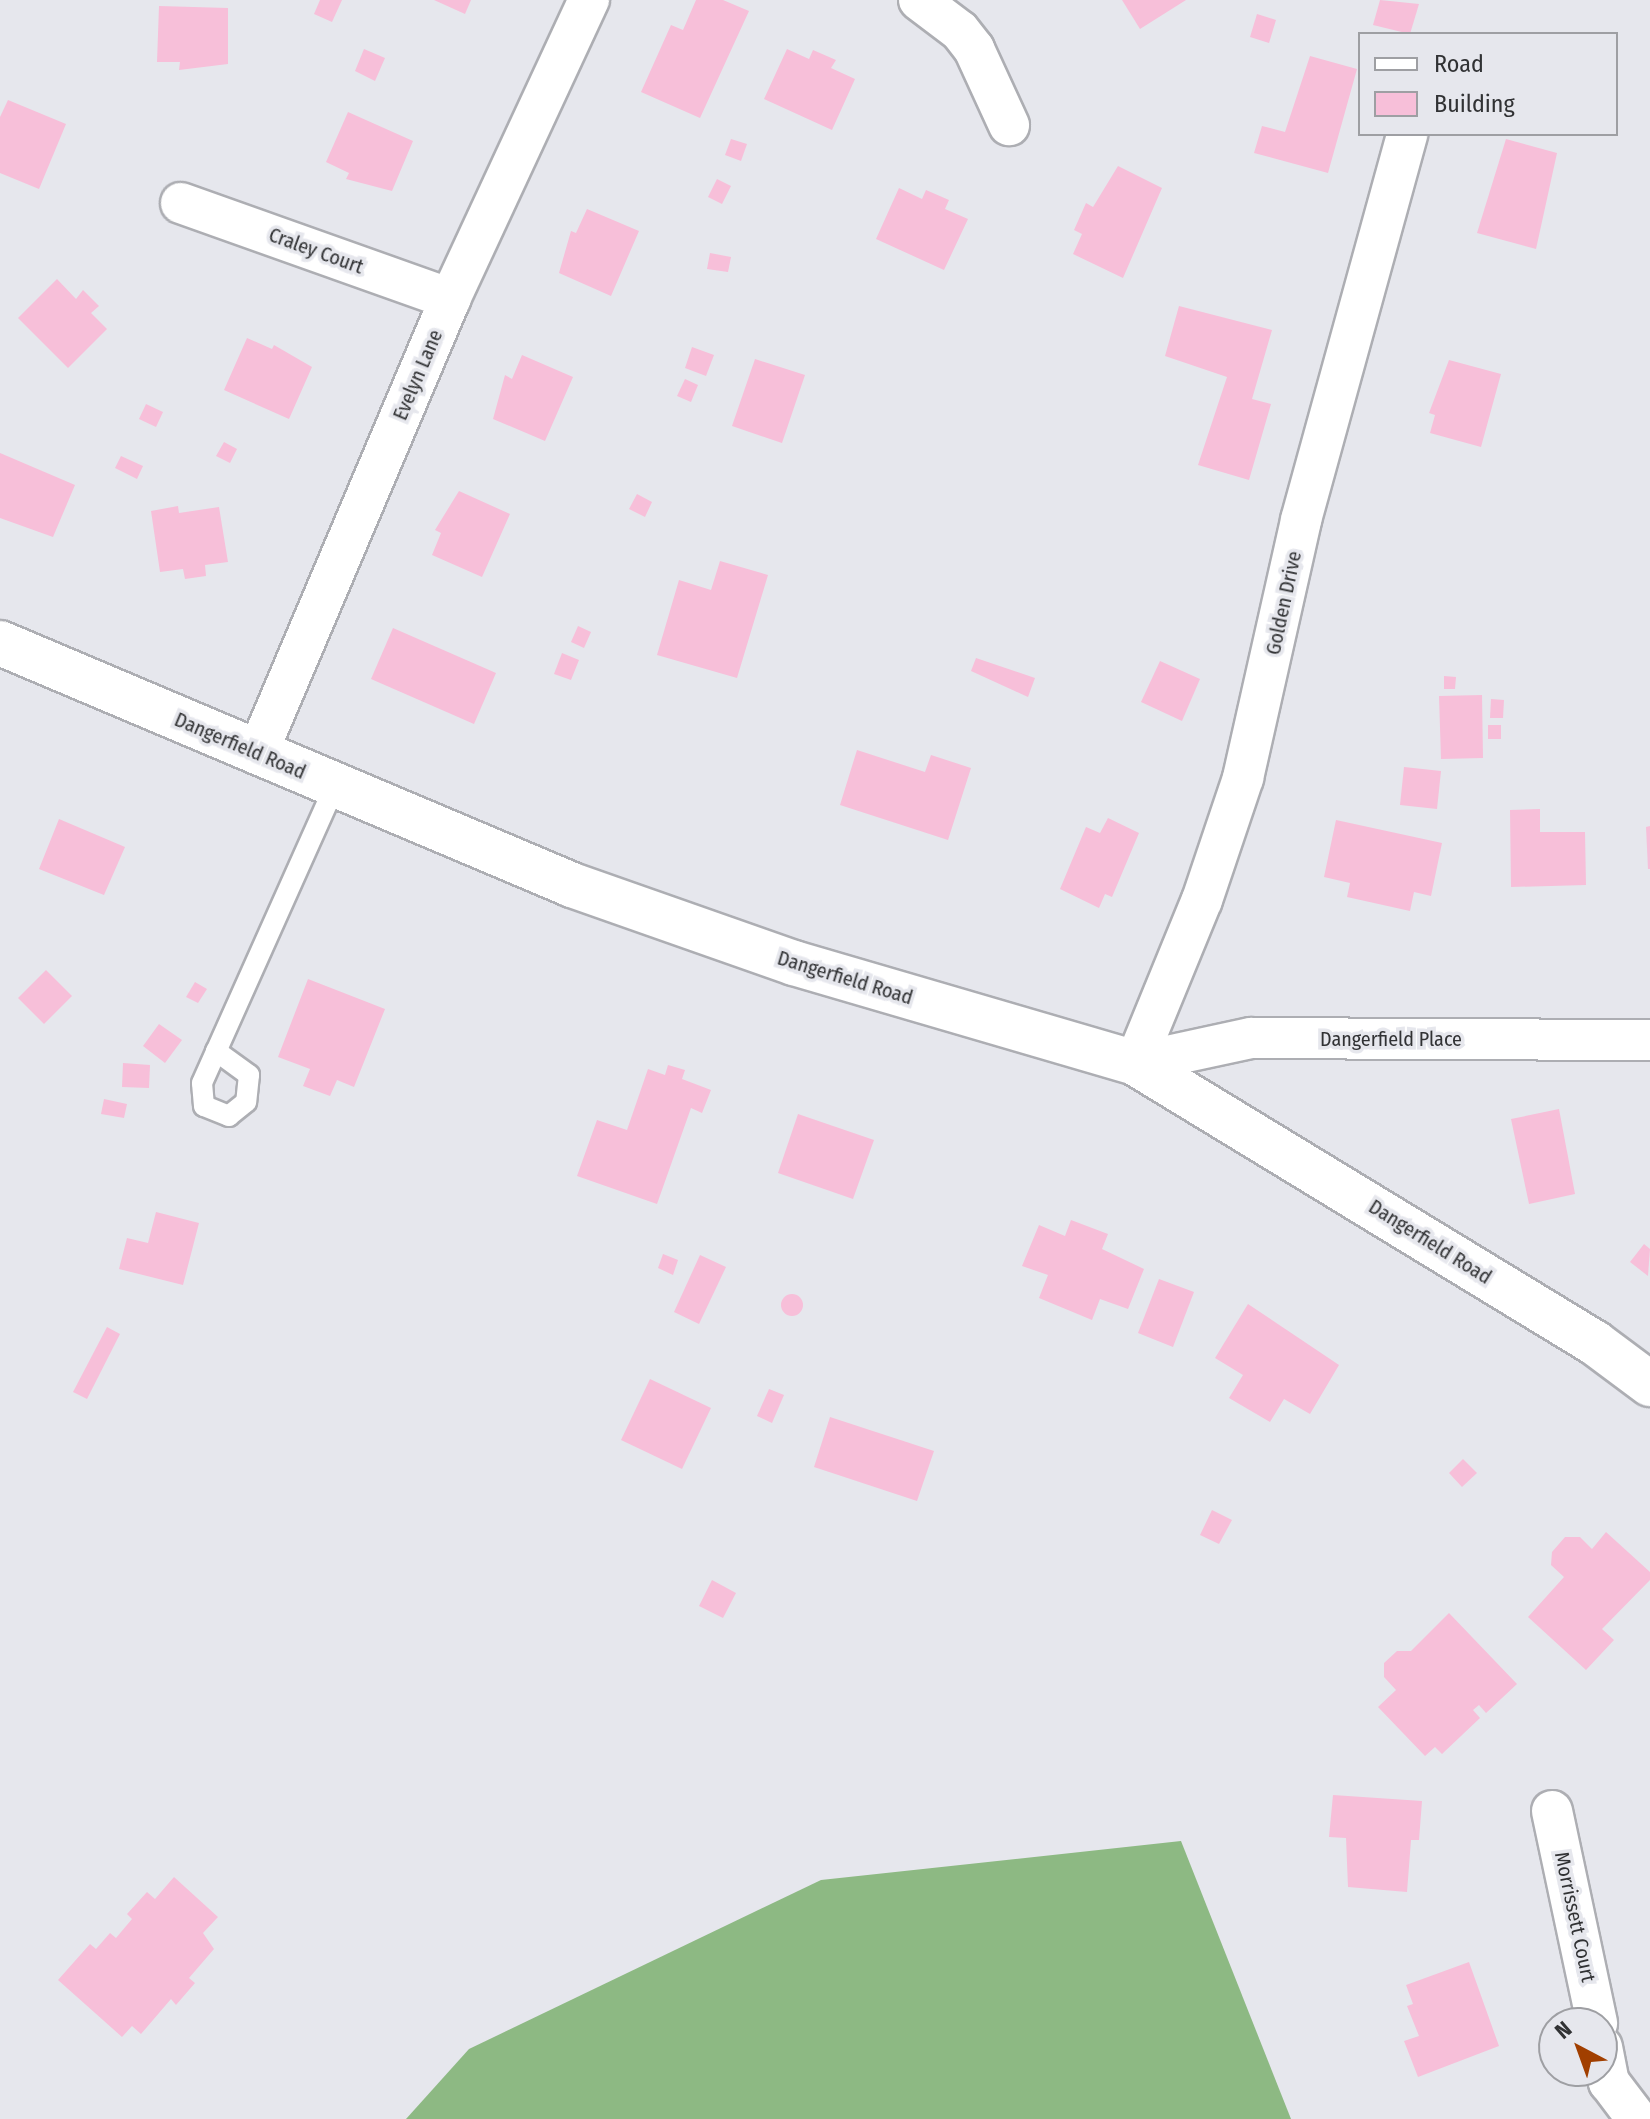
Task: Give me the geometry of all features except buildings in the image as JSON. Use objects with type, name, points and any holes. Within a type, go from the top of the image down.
[{"type":"street","name":"Evelyn Lane","points":[[257,754],[450,299],[589,0]]},
{"type":"street","points":[[919,0],[960,31],[974,49],[1009,125]]},
{"type":"street","name":"Golden Drive","points":[[1135,1063],[1197,913],[1243,778],[1301,520],[1406,136]]},
{"type":"street","name":"Craley Court","points":[[181,203],[450,299]]},
{"type":"street","name":"Dangerfield Road","points":[[0,643],[572,885],[794,963],[1135,1063],[1595,1343],[1650,1384]]},
{"type":"street","name":"Dangerfield Place","points":[[1135,1063],[1251,1038],[1650,1040]]},
{"type":"street","name":"Morrissett Court","points":[[1552,1811],[1594,2007]]},
{"type":"street","points":[[1613,2087],[1637,2119]]},
{"type":"lane","points":[[216,1051],[335,786]]},
{"type":"green space","points":[[1181,1841],[1291,2119],[406,2119],[469,2049],[821,1880]]}]
